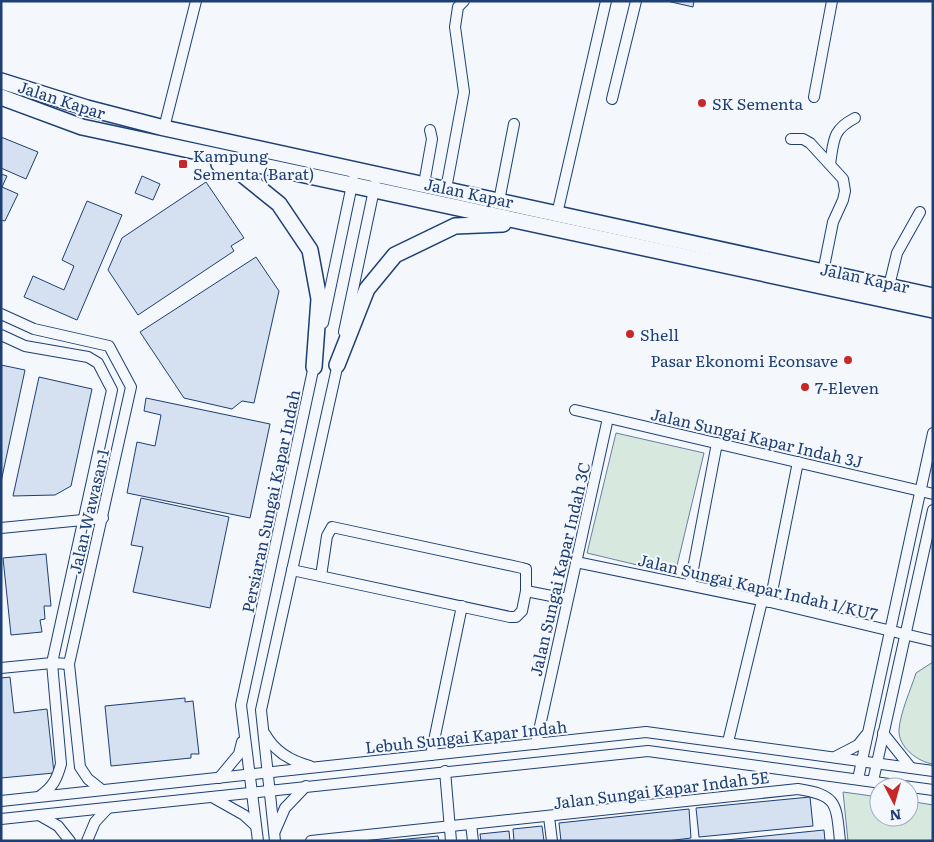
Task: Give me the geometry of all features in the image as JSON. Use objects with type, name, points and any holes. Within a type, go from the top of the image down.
[{"type":"highway","name":"Jalan Kapar","points":[[1,82],[87,108],[164,128],[890,286],[932,307]]},
{"type":"highway","name":"Jalan Kapar","points":[[1,97],[82,127],[932,307]]},
{"type":"highway","points":[[166,145],[238,171],[278,204],[310,250],[319,299],[314,367]]},
{"type":"highway","points":[[337,365],[367,289],[395,255],[455,226],[496,223],[571,232]]},
{"type":"street","points":[[164,128],[196,1]]},
{"type":"street","points":[[446,189],[464,92],[455,28],[458,7],[464,1]]},
{"type":"street","points":[[557,214],[606,1]]},
{"type":"street","points":[[612,99],[636,1]]},
{"type":"street","points":[[814,97],[832,1]]},
{"type":"street","points":[[830,164],[835,134],[842,124],[855,118]]},
{"type":"street","points":[[500,201],[514,124]]},
{"type":"street","points":[[424,184],[432,139],[430,130]]},
{"type":"street","points":[[791,139],[803,139],[810,143],[843,179],[845,191],[833,222],[823,272]]},
{"type":"street","name":"Persiaran Sungai Kapar Indah","points":[[258,841],[244,736],[242,705],[356,170]]},
{"type":"street","points":[[274,837],[261,710],[378,174]]},
{"type":"street","points":[[890,286],[897,253],[920,212]]},
{"type":"street","name":"Jalan Wawasan 1","points":[[1,314],[34,329],[109,346],[131,387],[69,664],[80,767],[88,779],[102,790]]},
{"type":"street","name":"Jalan Wawasan 1","points":[[1,335],[25,346],[88,357],[98,363],[112,390],[52,663],[61,764],[57,779],[50,789],[39,797]]},
{"type":"street","name":"Jalan Sungai Kapar Indah 3J","points":[[576,410],[933,494]]},
{"type":"street","name":"Jalan Sungai Kapar Indah 3C","points":[[536,744],[608,418]]},
{"type":"street","points":[[858,779],[933,433]]},
{"type":"street","points":[[690,586],[717,443]]},
{"type":"street","points":[[728,742],[766,601],[798,462]]},
{"type":"street","points":[[874,777],[933,510]]},
{"type":"street","points":[[1,528],[103,518]]},
{"type":"street","points":[[292,570],[510,617],[516,617],[522,611],[526,591],[526,569],[332,527],[327,536],[321,576]]},
{"type":"street","name":"Jalan Sungai Kapar Indah 1/KU7","points":[[576,562],[766,601],[933,640]]},
{"type":"street","points":[[526,591],[567,599]]},
{"type":"street","points":[[431,755],[462,606]]},
{"type":"street","points":[[1,668],[52,663],[69,664]]},
{"type":"street","points":[[263,731],[271,745],[283,755],[297,762],[317,767]]},
{"type":"street","name":"Lebuh Sungai Kapar Indah","points":[[1,801],[646,732],[933,771]]},
{"type":"street","points":[[835,757],[858,745],[868,732]]},
{"type":"street","points":[[883,733],[911,768]]},
{"type":"street","points":[[219,778],[239,754],[244,736]]},
{"type":"street","name":"Lebuh Sungai Kapar Indah","points":[[1,819],[648,751],[869,780]]},
{"type":"street","points":[[445,771],[451,841]]},
{"type":"street","points":[[274,837],[284,808],[294,796],[307,786]]},
{"type":"street","name":"Lebuh Sungai Kapar Indah","points":[[919,788],[933,790]]},
{"type":"street","name":"Jalan Sungai Kapar Indah 5E","points":[[311,841],[798,789],[815,791],[828,798],[837,808],[840,841]]},
{"type":"street","points":[[212,796],[244,815],[256,826]]},
{"type":"street","points":[[87,841],[95,822],[108,808]]},
{"type":"street","points":[[39,815],[58,826],[70,841]]},
{"type":"street","points":[[549,817],[552,841]]},
{"type":"street","points":[[471,824],[473,841]]},
{"type":"shaded area","points":[[616,433],[704,453],[675,574],[587,553]]},
{"type":"shaded area","points":[[933,662],[933,764],[915,757],[905,748],[899,730],[916,673]]},
{"type":"shaded area","points":[[843,792],[869,796],[869,827],[919,827],[919,803],[933,805],[933,841],[848,841]]},
{"type":"building","points":[[667,1],[694,1],[693,7]]},
{"type":"building","points":[[1,137],[38,152],[26,179],[1,168]]},
{"type":"building","points":[[1,174],[7,176],[2,187],[18,194],[5,221],[1,220]]},
{"type":"building","points":[[142,176],[160,184],[153,200],[135,193]]},
{"type":"building","points":[[206,182],[244,238],[231,246],[234,251],[138,315],[108,270],[122,238]]},
{"type":"building","points":[[87,201],[122,215],[77,320],[24,297],[33,276],[64,290],[74,266],[62,260]]},
{"type":"building","points":[[256,257],[279,291],[254,403],[242,401],[232,409],[184,398],[140,332]]},
{"type":"building","points":[[1,365],[25,370],[1,482]]},
{"type":"building","points":[[39,377],[92,389],[71,486],[55,495],[13,496]]},
{"type":"building","points":[[146,398],[270,424],[250,518],[127,493],[137,442],[155,446],[161,415],[144,411]]},
{"type":"building","points":[[141,498],[229,517],[210,608],[133,592],[143,547],[131,545]]},
{"type":"building","points":[[46,554],[51,606],[44,606],[45,619],[40,620],[42,632],[11,635],[3,558]]},
{"type":"building","points":[[10,677],[14,713],[47,709],[54,773],[1,778],[1,678]]},
{"type":"building","points":[[185,698],[185,702],[193,701],[199,754],[191,754],[191,758],[111,766],[105,706]]},
{"type":"building","points":[[810,797],[813,826],[699,837],[696,808]]},
{"type":"building","points":[[689,809],[691,838],[667,841],[561,841],[559,823]]},
{"type":"building","points":[[542,826],[544,841],[514,841],[513,829]]},
{"type":"building","points":[[824,830],[825,841],[716,841]]},
{"type":"building","points":[[509,831],[510,841],[481,841],[480,834]]},
{"type":"building","points":[[438,836],[439,841],[388,841]]},
{"type":"place","name":"SK Sementa","points":[[702,103]]},
{"type":"place","name":"Kampung Sementa (Barat)","points":[[183,164]]},
{"type":"place","name":"Shell","points":[[630,334]]},
{"type":"place","name":"Pasar Ekonomi Econsave","points":[[848,360]]},
{"type":"place","name":"7-Eleven","points":[[805,387]]}]
